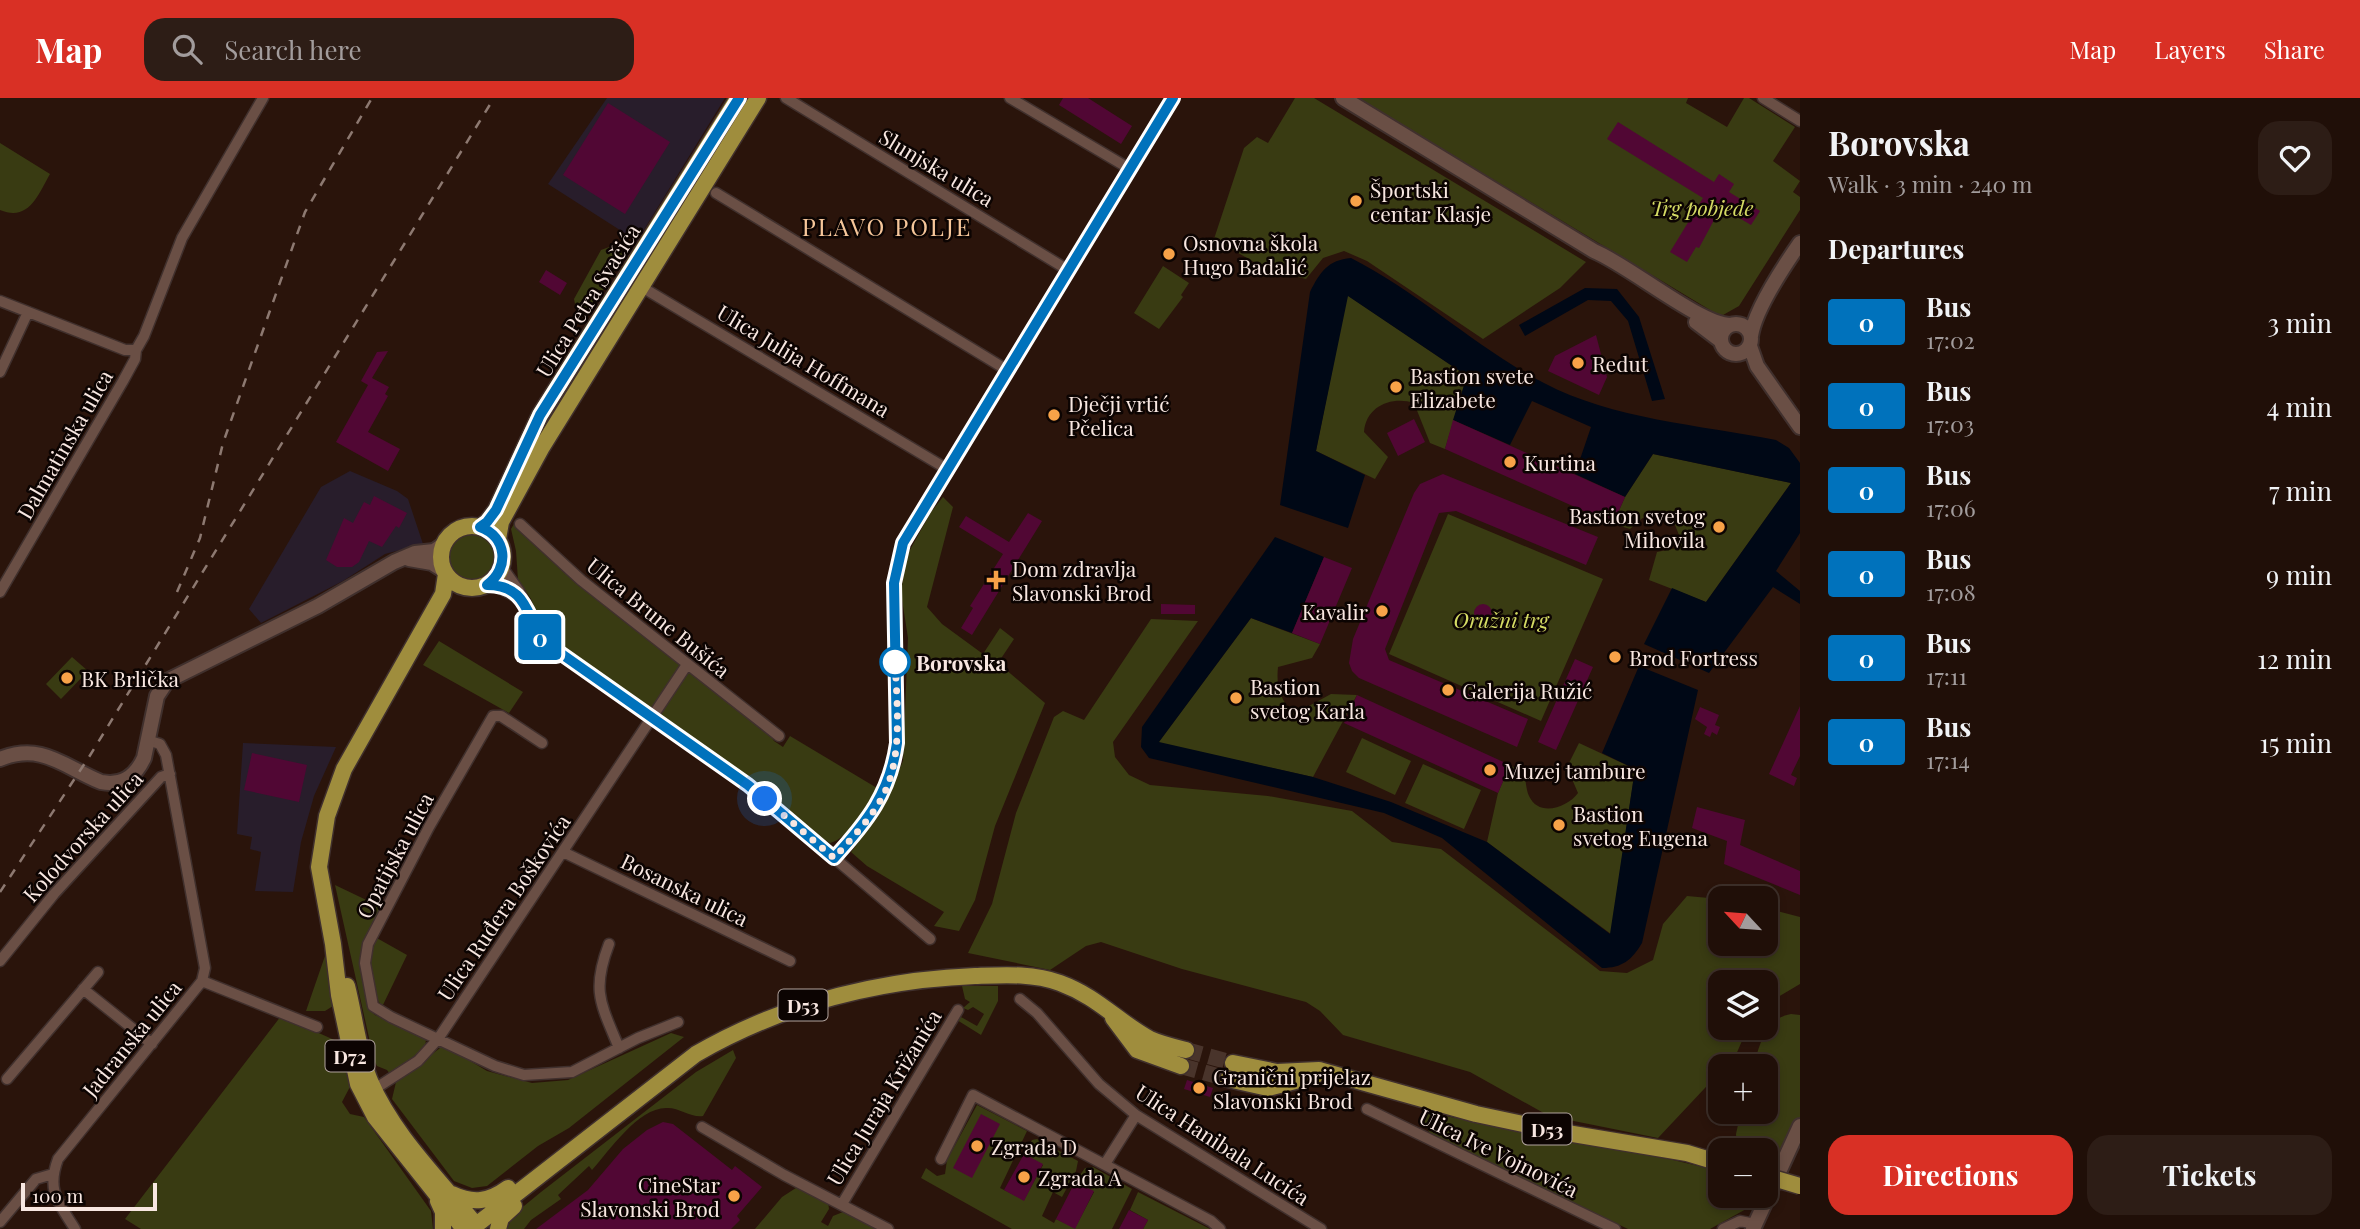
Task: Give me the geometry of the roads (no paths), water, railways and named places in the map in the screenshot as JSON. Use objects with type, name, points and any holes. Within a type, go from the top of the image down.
[{"type":"main road","name":"Ulica Petra Svačića","points":[[480,527],[496,510],[540,415],[738,98]]},
{"type":"main road","name":"Ulica Petra Svačića","points":[[498,539],[501,522],[522,482],[758,98]]},
{"type":"main road","points":[[1343,98],[1594,251],[1623,264],[1709,320],[1745,327],[1754,360],[1775,395],[1800,427]]},
{"type":"main road","points":[[1721,341],[1724,331],[1748,315],[1800,243]]},
{"type":"main road","points":[[1594,251],[1619,272],[1714,333],[1725,349],[1775,395]]},
{"type":"main road","points":[[1733,354],[1743,353],[1750,341],[1754,323],[1778,276]]},
{"type":"main road","points":[[0,759],[20,753],[38,753],[57,759],[101,782],[118,783],[128,779],[140,767],[149,741],[157,696],[167,681],[317,606],[384,567],[415,553],[434,551],[459,529],[480,527],[498,539],[504,557],[502,567],[487,585],[465,588],[457,585],[432,563],[405,558]]},
{"type":"main road","name":"D72","points":[[444,544],[441,562],[444,572],[443,594],[344,769],[322,835],[321,885],[333,944],[344,972],[375,1117],[432,1189],[473,1228]]},
{"type":"main road","name":"D72","points":[[385,695],[409,666],[452,598],[465,588]]},
{"type":"main road","name":"D53","points":[[473,1228],[696,1054],[758,1021],[817,1000],[898,981],[1002,975],[1050,980],[1092,997],[1150,1039],[1183,1058]]},
{"type":"main road","name":"D53","points":[[1233,1063],[1269,1071],[1315,1070],[1476,1114],[1561,1132],[1677,1151],[1708,1160]]},
{"type":"main road","name":"D53","points":[[1228,1079],[1268,1088],[1285,1086],[1317,1076],[1335,1075]]},
{"type":"main road","name":"D72","points":[[369,1093],[451,1194],[473,1228]]},
{"type":"main road","points":[[1754,1227],[1800,1126]]},
{"type":"main road","points":[[451,1194],[468,1201],[485,1201],[525,1178],[534,1179],[523,1197],[501,1218],[498,1229]]},
{"type":"main road","points":[[1778,1180],[1800,1186]]},
{"type":"main road","points":[[432,1189],[443,1212],[443,1229]]},
{"type":"street","name":"Dalmatinska ulica","points":[[0,592],[136,353],[182,238],[263,98]]},
{"type":"street","name":"Slunjska ulica","points":[[786,98],[1068,270]]},
{"type":"street","points":[[1010,98],[1130,169]]},
{"type":"street","points":[[834,858],[869,817],[884,794],[890,778],[897,743],[894,583],[903,543],[1173,98]]},
{"type":"street","points":[[1763,98],[1800,121]]},
{"type":"street","points":[[716,193],[1007,370]]},
{"type":"street","name":"Ulica Julija Hoffmana","points":[[640,286],[947,468]]},
{"type":"street","points":[[0,301],[136,353]]},
{"type":"street","points":[[0,372],[28,312]]},
{"type":"street","name":"Ulica Brune Bušića","points":[[520,524],[582,580],[686,666],[779,736]]},
{"type":"street","points":[[502,567],[525,601],[537,631],[546,643],[748,785],[930,939]]},
{"type":"street","points":[[487,585],[498,587],[525,601]]},
{"type":"street","name":"Ulica Ruđera Boškovića","points":[[369,1093],[418,1061],[438,1039],[686,666]]},
{"type":"street","name":"Opatijska ulica","points":[[438,1039],[373,1006],[367,983],[365,953],[429,827],[494,716],[501,716],[542,743]]},
{"type":"street","name":"Jadranska ulica","points":[[53,1174],[58,1159],[202,981],[205,968],[164,748],[157,742],[149,741]]},
{"type":"street","name":"Kolodvorska ulica","points":[[0,961],[106,836],[161,777],[170,774]]},
{"type":"street","name":"Bosanska ulica","points":[[563,852],[790,961]]},
{"type":"street","points":[[609,944],[599,971],[598,994],[619,1048]]},
{"type":"street","points":[[7,1079],[97,972]]},
{"type":"street","points":[[202,981],[317,1027]]},
{"type":"street","points":[[83,989],[152,1044]]},
{"type":"street","name":"Ulica Hanibala Lucića","points":[[1020,999],[1037,1013],[1099,1084],[1136,1115],[1321,1229]]},
{"type":"street","name":"Ulica Juraja Križanića","points":[[842,1204],[958,1010]]},
{"type":"street","points":[[438,1039],[507,1072],[524,1075],[572,1072],[678,1023]]},
{"type":"street","points":[[941,1159],[973,1095],[1105,1164],[1220,1229]]},
{"type":"street","name":"Ulica Ive Vojnovića","points":[[1367,1109],[1599,1226],[1615,1229]]},
{"type":"street","points":[[1105,1164],[1136,1115]]},
{"type":"street","points":[[702,1127],[784,1175],[888,1229]]},
{"type":"street","points":[[0,1222],[36,1179],[53,1174],[56,1199],[75,1229]]},
{"type":"street","points":[[1723,1229],[1740,1221],[1754,1227]]},
{"type":"tunnel","points":[[1186,1050],[1233,1063]]},
{"type":"tunnel","points":[[1181,1066],[1228,1079]]},
{"type":"railway","points":[[177,592],[200,538],[223,443],[305,212],[372,98]]},
{"type":"railway","points":[[0,892],[89,757],[494,98]]},
{"type":"place","name":"Športski centar Klasje","points":[[1356,201]]},
{"type":"place","name":"Osnovna škola Hugo Badalić","points":[[1169,254]]},
{"type":"place","name":"Redut","points":[[1578,363]]},
{"type":"place","name":"Bastion svete Elizabete","points":[[1396,387]]},
{"type":"place","name":"Dječji vrtić Pčelica","points":[[1054,415]]},
{"type":"place","name":"Kurtina","points":[[1510,462]]},
{"type":"place","name":"Bastion svetog Mihovila","points":[[1719,527]]},
{"type":"place","name":"Dom zdravlja Slavonski Brod","points":[[996,580]]},
{"type":"place","name":"Kavalir","points":[[1382,611]]},
{"type":"place","name":"Brod Fortress","points":[[1615,657]]},
{"type":"place","name":"Borovska","points":[[895,662]]},
{"type":"place","name":"BK Brlička","points":[[67,678]]},
{"type":"place","name":"Galerija Ružić","points":[[1448,690]]},
{"type":"place","name":"Bastion svetog Karla","points":[[1236,698]]},
{"type":"place","name":"Muzej tambure","points":[[1490,770]]},
{"type":"place","name":"Bastion svetog Eugena","points":[[1559,825]]},
{"type":"place","name":"Granični prijelaz Slavonski Brod","points":[[1199,1088]]},
{"type":"place","name":"Zgrada D","points":[[977,1146]]},
{"type":"place","name":"Zgrada A","points":[[1024,1177]]},
{"type":"place","name":"CineStar Slavonski Brod","points":[[734,1196]]},
{"type":"district","name":"PLAVO POLJE","points":[[887,226]]},
{"type":"park label","name":"Trg pobjede","points":[[1702,207]]},
{"type":"park label","name":"Oružni trg","points":[[1501,619]]}]
